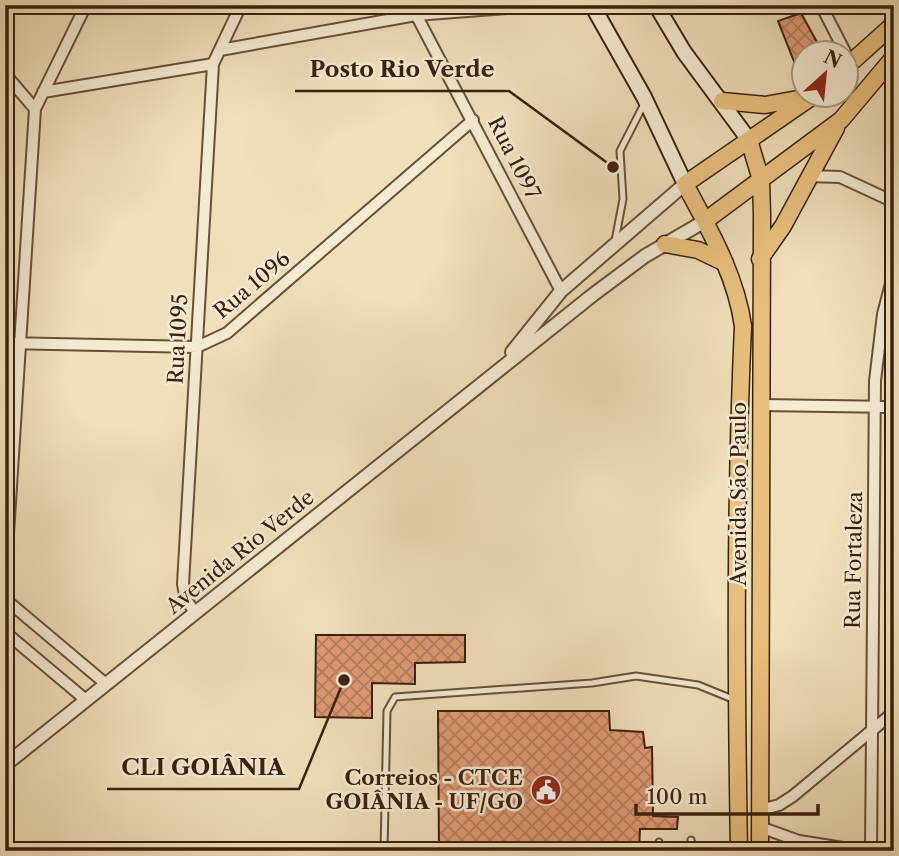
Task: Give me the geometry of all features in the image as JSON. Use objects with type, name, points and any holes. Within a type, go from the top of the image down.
[{"type":"main road","points":[[592,5],[645,101],[685,184],[795,108]]},
{"type":"main road","points":[[656,5],[684,52],[748,140]]},
{"type":"main road","points":[[860,49],[894,24]]},
{"type":"main road","points":[[760,259],[783,226],[841,120],[894,57]]},
{"type":"main road","points":[[722,102],[765,106],[790,100]]},
{"type":"main road","points":[[705,221],[841,120]]},
{"type":"main road","name":"Avenida São Paulo","points":[[748,140],[761,180],[760,851]]},
{"type":"main road","name":"Avenida São Paulo","points":[[685,184],[725,263],[743,326],[738,435],[736,700],[739,851]]},
{"type":"main road","points":[[665,244],[698,250],[725,263]]},
{"type":"main road","points":[[738,778],[748,816],[760,827]]},
{"type":"street","points":[[5,581],[35,109],[86,5]]},
{"type":"street","points":[[43,92],[213,64],[241,5]]},
{"type":"street","points":[[220,50],[414,10],[546,5]]},
{"type":"street","points":[[821,5],[837,38]]},
{"type":"street","name":"Rua 1097","points":[[414,10],[561,291]]},
{"type":"street","name":"Rua 1095","points":[[195,612],[186,600],[183,584],[213,64]]},
{"type":"street","points":[[5,74],[35,109]]},
{"type":"street","name":"Rua 1096","points":[[5,343],[197,347],[227,333],[473,120]]},
{"type":"street","points":[[808,176],[840,177],[894,202]]},
{"type":"street","name":"Avenida Rio Verde","points":[[498,368],[561,291],[685,184]]},
{"type":"street","name":"Avenida Rio Verde","points":[[5,765],[498,368],[594,294],[665,244],[705,221]]},
{"type":"street","name":"Rua Fortaleza","points":[[871,851],[875,407],[883,314],[894,272]]},
{"type":"street","points":[[760,405],[894,407]]},
{"type":"street","points":[[5,599],[106,684]]},
{"type":"street","points":[[5,632],[86,700]]},
{"type":"street","points":[[760,810],[779,805],[793,796],[894,712]]},
{"type":"street","points":[[760,827],[799,841],[862,851]]},
{"type":"lane","points":[[614,244],[623,199],[620,151],[645,101]]},
{"type":"lane","points":[[384,851],[387,711],[395,697],[592,683],[636,676],[698,685],[736,700]]},
{"type":"lane","points":[[691,841],[694,851]]},
{"type":"lane","points":[[658,851],[659,842]]},
{"type":"building","points":[[801,13],[815,38],[790,38],[790,51],[778,21]]},
{"type":"building","points":[[316,635],[465,635],[465,662],[415,663],[415,684],[372,683],[372,718],[315,717]]},
{"type":"building","name":"Correios - CTCE GOIÂNIA - UF/GO","points":[[438,711],[609,711],[610,730],[643,732],[645,748],[652,747],[653,816],[678,817],[677,829],[640,829],[639,851],[439,851]]},
{"type":"place","name":"Posto Rio Verde","points":[[613,167]]},
{"type":"place","name":"CLI GOIÂNIA","points":[[344,680]]},
{"type":"place","name":"Correios - CTCE GOIÂNIA - UF/GO","points":[[546,790]]}]
